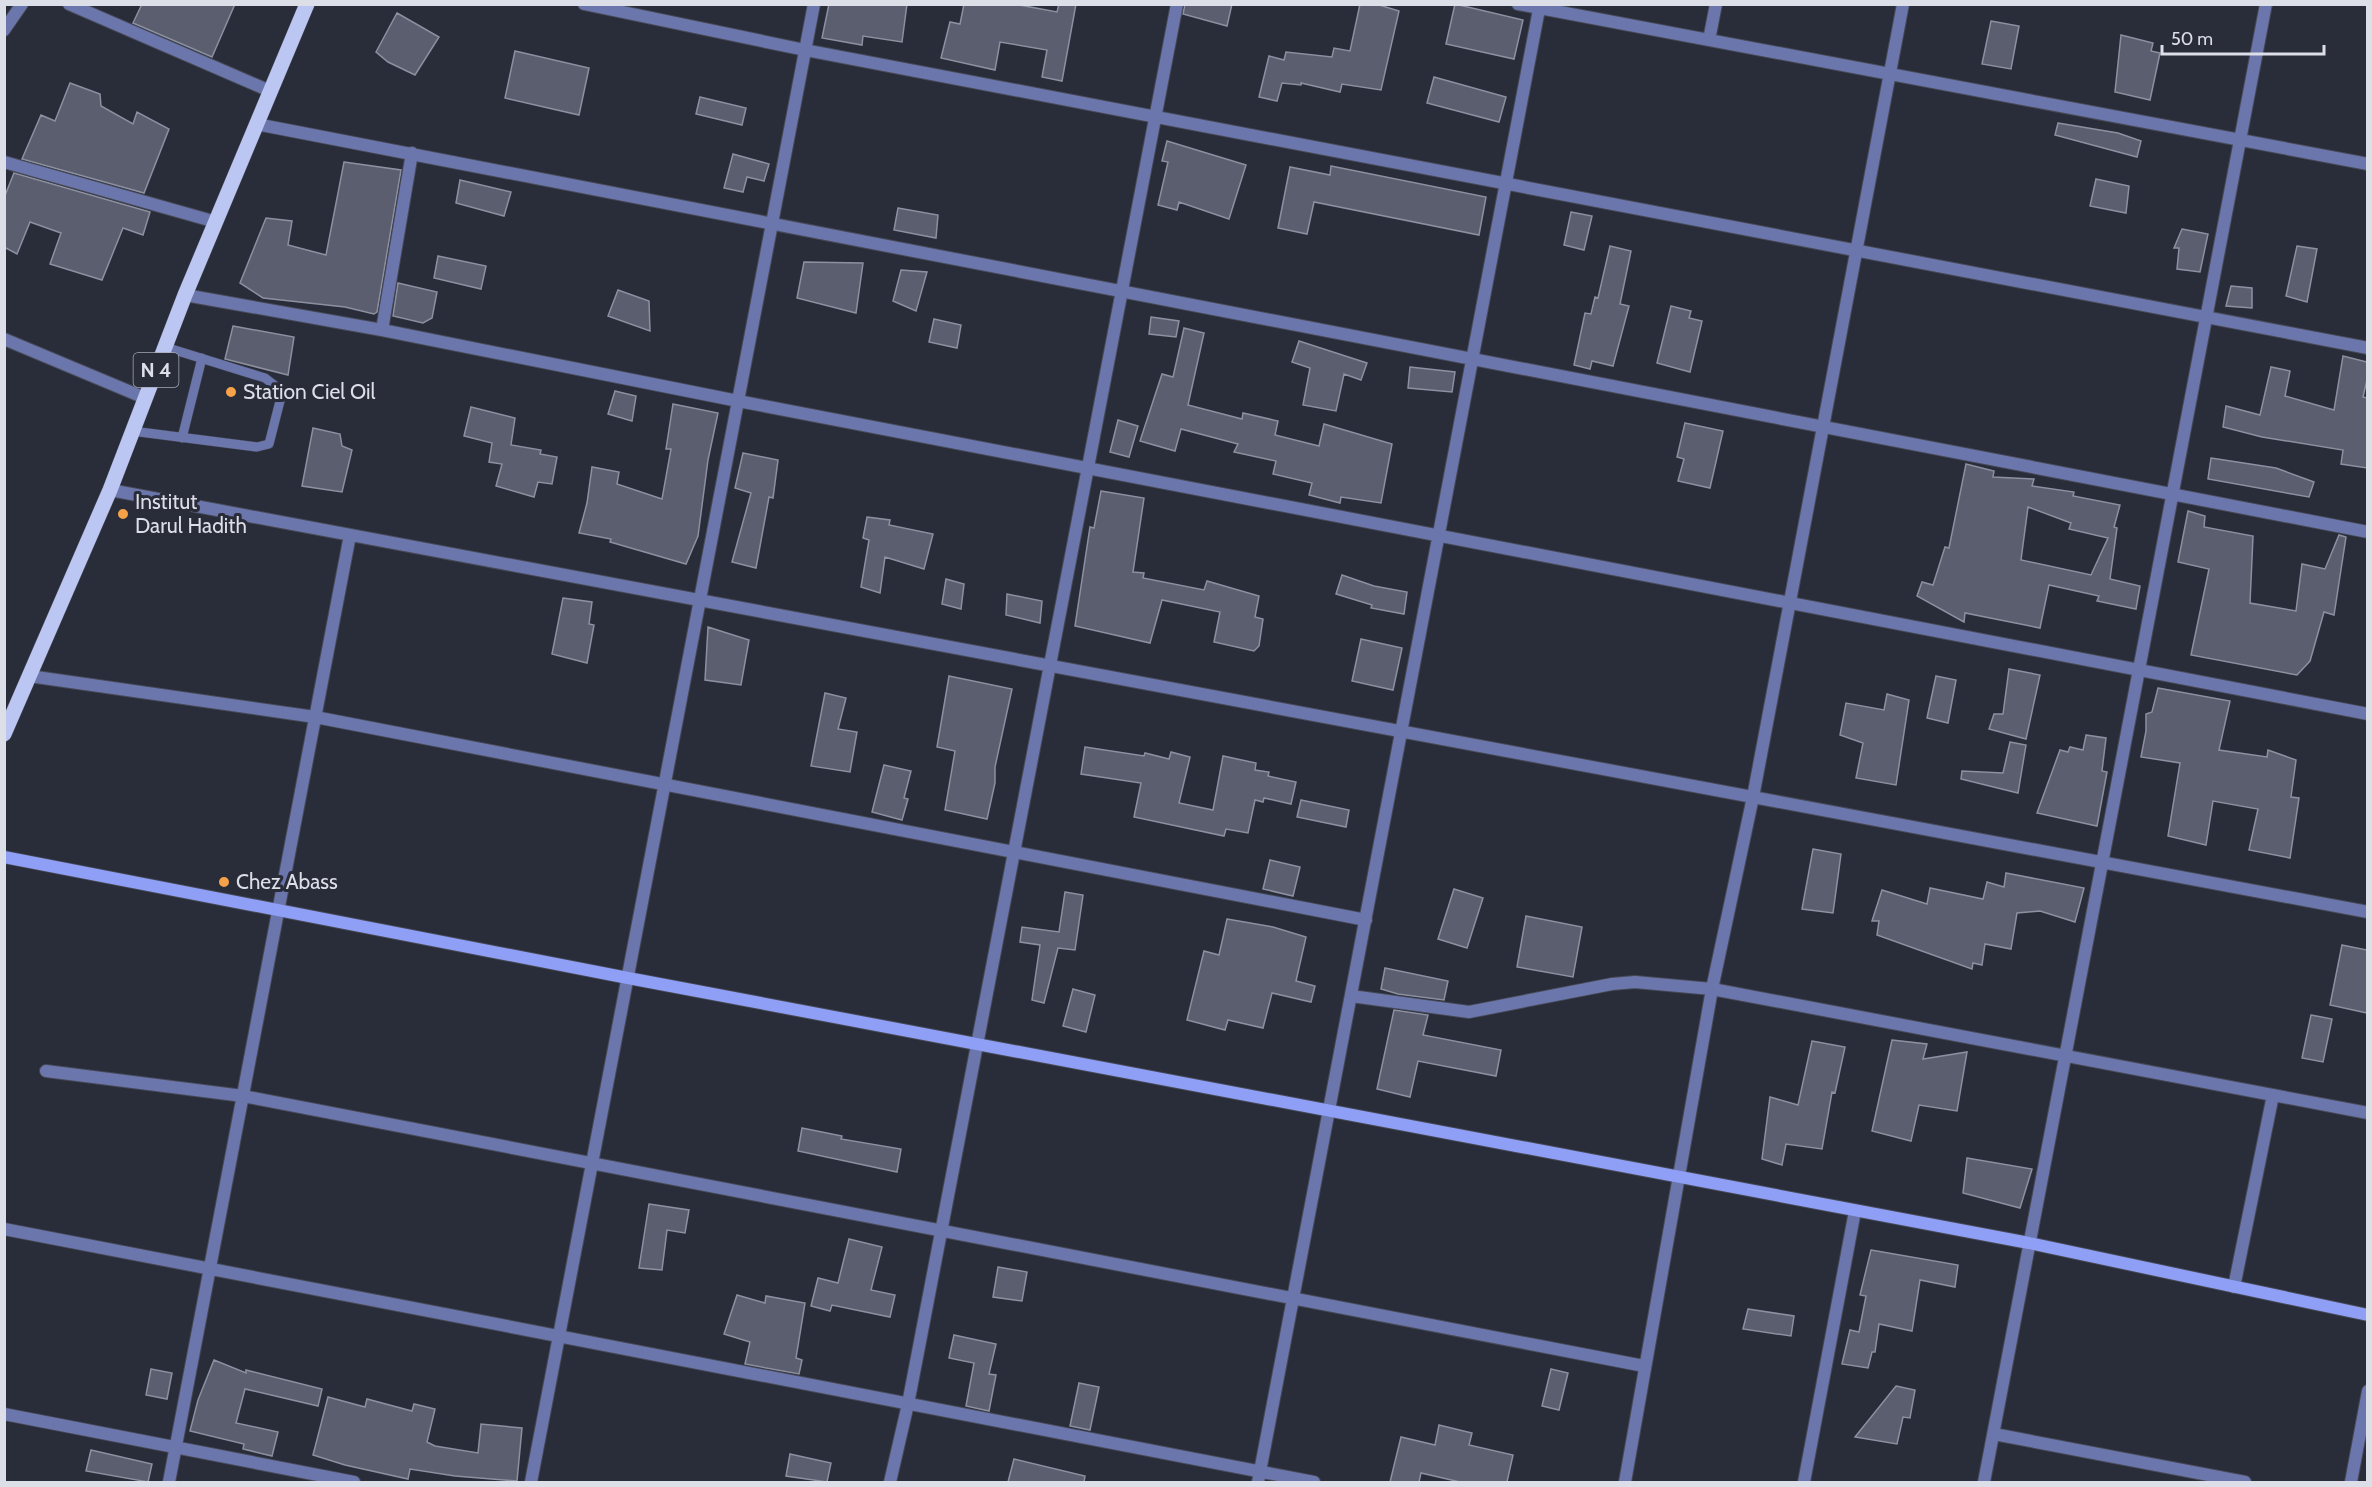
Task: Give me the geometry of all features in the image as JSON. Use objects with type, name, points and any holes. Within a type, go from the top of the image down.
[{"type":"main road","name":"N 4","points":[[4,734],[110,490],[186,295],[308,4]]},
{"type":"street","points":[[5,32],[22,4]]},
{"type":"street","points":[[69,4],[270,91]]},
{"type":"street","points":[[584,4],[805,50],[2367,348]]},
{"type":"street","points":[[531,1482],[814,4]]},
{"type":"street","points":[[890,1482],[908,1404],[942,1231],[1177,4]]},
{"type":"street","points":[[1518,4],[2367,164]]},
{"type":"street","points":[[1708,40],[1716,4]]},
{"type":"street","points":[[1625,1482],[1712,989],[1753,797],[1903,4]]},
{"type":"street","points":[[1984,1482],[2266,4]]},
{"type":"street","points":[[1259,1477],[1540,7]]},
{"type":"street","points":[[256,124],[2367,532]]},
{"type":"street","points":[[382,330],[412,153]]},
{"type":"street","points":[[4,162],[216,222]]},
{"type":"street","points":[[186,295],[382,330],[738,401],[2367,714]]},
{"type":"street","points":[[4,339],[145,398]]},
{"type":"street","points":[[110,490],[2367,912]]},
{"type":"street","points":[[169,1482],[350,535]]},
{"type":"street","points":[[29,676],[315,717],[1366,920]]},
{"type":"street","points":[[4,857],[977,1045],[2029,1243],[2367,1315]]},
{"type":"street","points":[[1351,996],[1469,1012],[1612,984],[1635,982],[1712,989],[2367,1113]]},
{"type":"street","points":[[46,1071],[243,1096],[1644,1366]]},
{"type":"street","points":[[2234,1287],[2273,1095]]},
{"type":"street","points":[[1804,1482],[1855,1211]]},
{"type":"street","points":[[4,1229],[908,1404],[1259,1477],[1314,1482]]},
{"type":"street","points":[[2351,1482],[2367,1391]]},
{"type":"street","points":[[4,1414],[354,1482]]},
{"type":"street","points":[[1994,1434],[2245,1482]]},
{"type":"lane","points":[[132,431],[257,447],[269,444],[280,401],[278,388],[265,378],[165,347]]},
{"type":"lane","points":[[182,438],[202,358]]},
{"type":"building","points":[[142,4],[235,4],[212,57],[133,23]]},
{"type":"building","points":[[829,4],[907,4],[902,42],[863,36],[862,45],[822,38]]},
{"type":"building","points":[[964,4],[1014,4],[1057,12],[1059,4],[1076,4],[1062,81],[1042,77],[1047,50],[1000,42],[995,70],[941,58],[950,22],[960,24]]},
{"type":"building","points":[[1185,4],[1232,4],[1227,26],[1183,14]]},
{"type":"building","points":[[1360,4],[1376,4],[1399,11],[1381,90],[1342,84],[1340,92],[1301,83],[1301,85],[1282,83],[1277,101],[1259,97],[1269,56],[1284,60],[1286,52],[1332,57],[1334,48],[1350,51]]},
{"type":"building","points":[[1455,4],[1523,20],[1514,59],[1446,44]]},
{"type":"building","points":[[397,13],[439,37],[415,75],[388,62],[376,52]]},
{"type":"building","points":[[1991,21],[2019,26],[2011,69],[1982,64]]},
{"type":"building","points":[[2121,35],[2153,43],[2151,51],[2160,53],[2150,100],[2115,92]]},
{"type":"building","points":[[515,51],[589,68],[579,115],[505,98]]},
{"type":"building","points":[[1434,77],[1506,97],[1499,122],[1427,103]]},
{"type":"building","points":[[70,83],[100,94],[101,106],[133,124],[137,112],[169,129],[144,193],[22,159],[41,115],[55,121]]},
{"type":"building","points":[[700,97],[746,108],[742,125],[696,114]]},
{"type":"building","points":[[2058,123],[2118,133],[2141,141],[2137,157],[2055,135]]},
{"type":"building","points":[[1167,141],[1246,165],[1229,219],[1179,202],[1177,210],[1158,205],[1168,162],[1162,161]]},
{"type":"building","points":[[733,154],[769,164],[764,181],[747,177],[743,192],[724,188]]},
{"type":"building","points":[[344,162],[401,170],[377,312],[374,314],[345,307],[263,298],[240,283],[266,218],[292,221],[288,245],[326,255]]},
{"type":"building","points":[[1331,166],[1486,197],[1479,235],[1314,202],[1307,234],[1278,228],[1290,167],[1330,175]]},
{"type":"building","points":[[14,173],[150,212],[143,235],[123,228],[102,280],[50,264],[61,233],[30,222],[17,254],[4,247],[4,198]]},
{"type":"building","points":[[2096,179],[2129,186],[2126,213],[2090,206]]},
{"type":"building","points":[[460,180],[511,192],[504,216],[456,203]]},
{"type":"building","points":[[898,208],[938,215],[936,238],[894,230]]},
{"type":"building","points":[[1571,212],[1592,216],[1584,250],[1564,245]]},
{"type":"building","points":[[2182,229],[2208,234],[2200,272],[2177,269],[2179,248],[2174,248]]},
{"type":"building","points":[[1610,246],[1631,251],[1620,304],[1629,306],[1613,366],[1592,361],[1590,369],[1574,365],[1585,313],[1591,314],[1595,297],[1598,298]]},
{"type":"building","points":[[2297,246],[2317,249],[2307,302],[2286,296]]},
{"type":"building","points":[[438,256],[486,266],[481,289],[434,278]]},
{"type":"building","points":[[804,262],[863,263],[856,313],[797,298]]},
{"type":"building","points":[[901,270],[927,272],[916,311],[893,301]]},
{"type":"building","points":[[398,283],[437,292],[432,318],[423,323],[393,316]]},
{"type":"building","points":[[2231,286],[2252,288],[2252,308],[2226,306]]},
{"type":"building","points":[[618,290],[649,301],[650,331],[608,316]]},
{"type":"building","points":[[1671,306],[1691,311],[1689,318],[1702,321],[1690,372],[1657,363]]},
{"type":"building","points":[[1151,317],[1179,321],[1176,337],[1149,334]]},
{"type":"building","points":[[934,319],[961,325],[957,348],[929,342]]},
{"type":"building","points":[[233,326],[294,337],[288,375],[225,359]]},
{"type":"building","points":[[1184,328],[1204,333],[1188,405],[1242,419],[1243,413],[1278,421],[1275,435],[1319,446],[1324,424],[1392,444],[1381,503],[1341,497],[1340,503],[1309,495],[1312,483],[1273,474],[1276,461],[1234,452],[1238,444],[1181,429],[1175,451],[1140,441],[1162,374],[1173,377]]},
{"type":"building","points":[[1299,341],[1367,363],[1361,380],[1344,374],[1336,411],[1303,405],[1310,368],[1292,362]]},
{"type":"building","points":[[2343,356],[2367,362],[2367,380],[2363,397],[2367,398],[2367,468],[2341,464],[2343,450],[2262,437],[2223,427],[2226,406],[2260,415],[2271,367],[2290,371],[2285,396],[2334,410]]},
{"type":"building","points":[[1410,367],[1455,372],[1452,392],[1408,388]]},
{"type":"building","points":[[615,391],[636,396],[632,421],[608,414]]},
{"type":"building","points":[[673,404],[718,413],[708,460],[698,536],[686,564],[610,542],[611,539],[579,533],[587,503],[592,467],[619,472],[617,484],[662,499],[671,449],[666,449]]},
{"type":"building","points":[[471,407],[515,418],[511,445],[541,450],[540,454],[557,457],[552,484],[538,482],[534,497],[496,486],[502,464],[489,462],[492,443],[464,436]]},
{"type":"building","points":[[1118,420],[1138,426],[1129,457],[1110,452]]},
{"type":"building","points":[[1685,423],[1723,431],[1710,488],[1678,481],[1684,459],[1677,457]]},
{"type":"building","points":[[313,428],[340,434],[342,446],[352,450],[342,492],[302,486]]},
{"type":"building","points":[[743,453],[778,460],[773,498],[769,497],[756,568],[732,562],[751,493],[735,488]]},
{"type":"building","points":[[2211,458],[2276,468],[2314,482],[2309,497],[2208,479]]},
{"type":"building","points":[[1966,464],[1994,471],[1993,477],[2034,479],[2032,486],[2074,492],[2073,496],[2120,505],[2114,527],[2117,528],[2110,579],[2140,586],[2136,609],[2097,601],[2099,596],[2049,585],[2040,628],[1965,613],[1964,622],[1917,596],[1922,582],[1933,585],[1945,547],[1949,548]],"holes":[[[2028,507],[2071,523],[2069,529],[2108,538],[2091,575],[2021,560]]]},
{"type":"building","points":[[1101,491],[1144,498],[1133,572],[1144,573],[1143,578],[1204,590],[1207,581],[1259,596],[1255,617],[1263,619],[1259,646],[1254,651],[1214,642],[1220,612],[1162,600],[1150,643],[1075,626],[1090,527],[1094,528]]},
{"type":"building","points":[[2188,511],[2205,516],[2204,527],[2253,536],[2250,603],[2296,611],[2302,564],[2325,569],[2339,535],[2346,537],[2334,615],[2324,612],[2310,661],[2297,675],[2191,655],[2209,569],[2178,562]]},
{"type":"building","points":[[867,517],[890,520],[889,525],[933,534],[924,569],[885,557],[880,593],[861,587],[869,540],[863,538]]},
{"type":"building","points":[[1342,575],[1374,586],[1407,592],[1404,614],[1371,608],[1372,605],[1336,594]]},
{"type":"building","points":[[946,579],[964,584],[961,609],[942,604]]},
{"type":"building","points":[[1007,594],[1042,601],[1040,623],[1006,615]]},
{"type":"building","points":[[563,598],[592,602],[589,624],[594,625],[587,663],[552,654]]},
{"type":"building","points":[[708,627],[749,640],[741,685],[705,680]]},
{"type":"building","points":[[1361,639],[1402,648],[1393,690],[1352,681]]},
{"type":"building","points":[[2009,669],[2040,675],[2026,739],[1989,729],[1994,714],[2003,714]]},
{"type":"building","points":[[949,676],[1012,689],[995,767],[995,783],[987,819],[945,810],[955,751],[937,747]]},
{"type":"building","points":[[1936,676],[1956,680],[1948,723],[1927,718]]},
{"type":"building","points":[[2158,688],[2230,701],[2219,750],[2267,757],[2268,750],[2296,760],[2291,797],[2299,798],[2290,858],[2249,850],[2258,809],[2213,801],[2206,845],[2168,836],[2180,763],[2141,757],[2146,731],[2146,714],[2152,712]]},
{"type":"building","points":[[825,693],[846,698],[838,729],[857,732],[850,772],[811,766]]},
{"type":"building","points":[[1887,694],[1909,700],[1896,785],[1856,778],[1863,743],[1840,735],[1846,703],[1884,710]]},
{"type":"building","points":[[2086,735],[2106,738],[2102,771],[2107,772],[2097,826],[2037,813],[2060,750],[2068,752],[2070,747],[2083,750]]},
{"type":"building","points":[[2010,742],[2026,745],[2018,793],[1961,779],[1962,771],[2003,773]]},
{"type":"building","points":[[1085,747],[1144,756],[1145,753],[1169,759],[1171,752],[1190,757],[1179,803],[1213,810],[1223,756],[1256,763],[1255,770],[1269,772],[1268,776],[1296,782],[1291,804],[1264,798],[1263,802],[1255,800],[1248,833],[1226,829],[1224,836],[1134,817],[1141,783],[1081,774]]},
{"type":"building","points":[[884,765],[911,771],[904,798],[908,799],[902,820],[872,812]]},
{"type":"building","points":[[1301,800],[1349,810],[1346,827],[1297,817]]},
{"type":"building","points":[[1813,849],[1841,854],[1833,913],[1802,909]]},
{"type":"building","points":[[1270,860],[1300,867],[1293,896],[1263,889]]},
{"type":"building","points":[[2006,873],[2084,888],[2075,922],[2040,911],[2017,913],[2011,949],[1985,944],[1982,965],[1973,963],[1972,969],[1877,935],[1879,921],[1872,921],[1882,890],[1927,904],[1930,888],[1983,899],[1987,882],[2004,887]]},
{"type":"building","points":[[1454,889],[1483,898],[1467,948],[1438,939]]},
{"type":"building","points":[[1065,892],[1083,895],[1075,950],[1058,948],[1044,1003],[1032,1000],[1040,945],[1020,942],[1022,927],[1059,932]]},
{"type":"building","points":[[1526,916],[1582,927],[1573,977],[1517,967]]},
{"type":"building","points":[[1227,919],[1273,927],[1306,937],[1296,981],[1315,986],[1311,1002],[1272,993],[1263,1028],[1228,1020],[1225,1030],[1187,1020],[1204,951],[1219,955]]},
{"type":"building","points":[[2342,945],[2367,950],[2367,1013],[2330,1005]]},
{"type":"building","points":[[1385,968],[1448,981],[1444,1000],[1398,994],[1381,989]]},
{"type":"building","points":[[1073,989],[1095,995],[1086,1032],[1063,1026]]},
{"type":"building","points":[[1394,1010],[1428,1015],[1423,1035],[1501,1050],[1496,1076],[1418,1061],[1410,1097],[1377,1089]]},
{"type":"building","points":[[2311,1015],[2332,1019],[2323,1062],[2302,1058]]},
{"type":"building","points":[[1892,1040],[1927,1044],[1923,1059],[1967,1052],[1957,1111],[1919,1105],[1911,1141],[1872,1131]]},
{"type":"building","points":[[1812,1041],[1845,1047],[1835,1093],[1832,1092],[1822,1149],[1786,1144],[1782,1165],[1762,1159],[1770,1097],[1798,1105]]},
{"type":"building","points":[[802,1128],[842,1136],[841,1139],[901,1149],[897,1172],[798,1151]]},
{"type":"building","points":[[1967,1158],[2032,1169],[2020,1208],[1963,1193]]},
{"type":"building","points":[[649,1204],[689,1210],[685,1233],[667,1230],[662,1270],[639,1268]]},
{"type":"building","points":[[849,1239],[882,1247],[871,1290],[895,1295],[890,1317],[832,1305],[830,1311],[811,1306],[818,1278],[838,1283]]},
{"type":"building","points":[[1871,1250],[1958,1265],[1955,1287],[1920,1280],[1912,1331],[1879,1324],[1875,1352],[1872,1352],[1868,1368],[1842,1364],[1850,1330],[1859,1332],[1866,1296],[1860,1295]]},
{"type":"building","points":[[998,1267],[1027,1272],[1022,1301],[993,1297]]},
{"type":"building","points":[[737,1295],[765,1303],[766,1296],[805,1303],[796,1358],[802,1360],[799,1374],[745,1364],[750,1342],[724,1334]]},
{"type":"building","points":[[1748,1309],[1794,1316],[1791,1336],[1743,1329]]},
{"type":"building","points":[[954,1335],[996,1344],[989,1374],[996,1375],[989,1411],[966,1406],[974,1363],[949,1358]]},
{"type":"building","points":[[214,1360],[246,1373],[246,1370],[322,1389],[318,1406],[245,1389],[236,1423],[278,1432],[272,1456],[243,1449],[244,1444],[190,1431],[198,1400]]},
{"type":"building","points":[[151,1369],[172,1373],[167,1399],[146,1395]]},
{"type":"building","points":[[1551,1369],[1568,1373],[1559,1410],[1542,1406]]},
{"type":"building","points":[[1079,1383],[1099,1387],[1090,1430],[1070,1426]]},
{"type":"building","points":[[1896,1386],[1915,1390],[1910,1418],[1903,1417],[1897,1444],[1855,1437]]},
{"type":"building","points":[[328,1397],[365,1407],[367,1399],[412,1411],[414,1404],[435,1409],[427,1442],[435,1446],[478,1453],[481,1424],[522,1428],[517,1481],[455,1476],[410,1469],[408,1479],[345,1465],[313,1455]]},
{"type":"building","points":[[1439,1425],[1472,1433],[1469,1445],[1513,1455],[1507,1482],[1460,1482],[1421,1473],[1419,1482],[1390,1482],[1401,1437],[1435,1445]]},
{"type":"building","points":[[91,1450],[152,1464],[148,1482],[86,1471]]},
{"type":"building","points":[[790,1454],[831,1463],[827,1482],[786,1476]]},
{"type":"building","points":[[1014,1459],[1085,1476],[1084,1482],[1008,1482]]},
{"type":"place","name":"Station Ciel Oil","points":[[231,392]]},
{"type":"place","name":"Institut Darul Hadith","points":[[123,514]]},
{"type":"place","name":"Chez Abass","points":[[224,882]]}]
